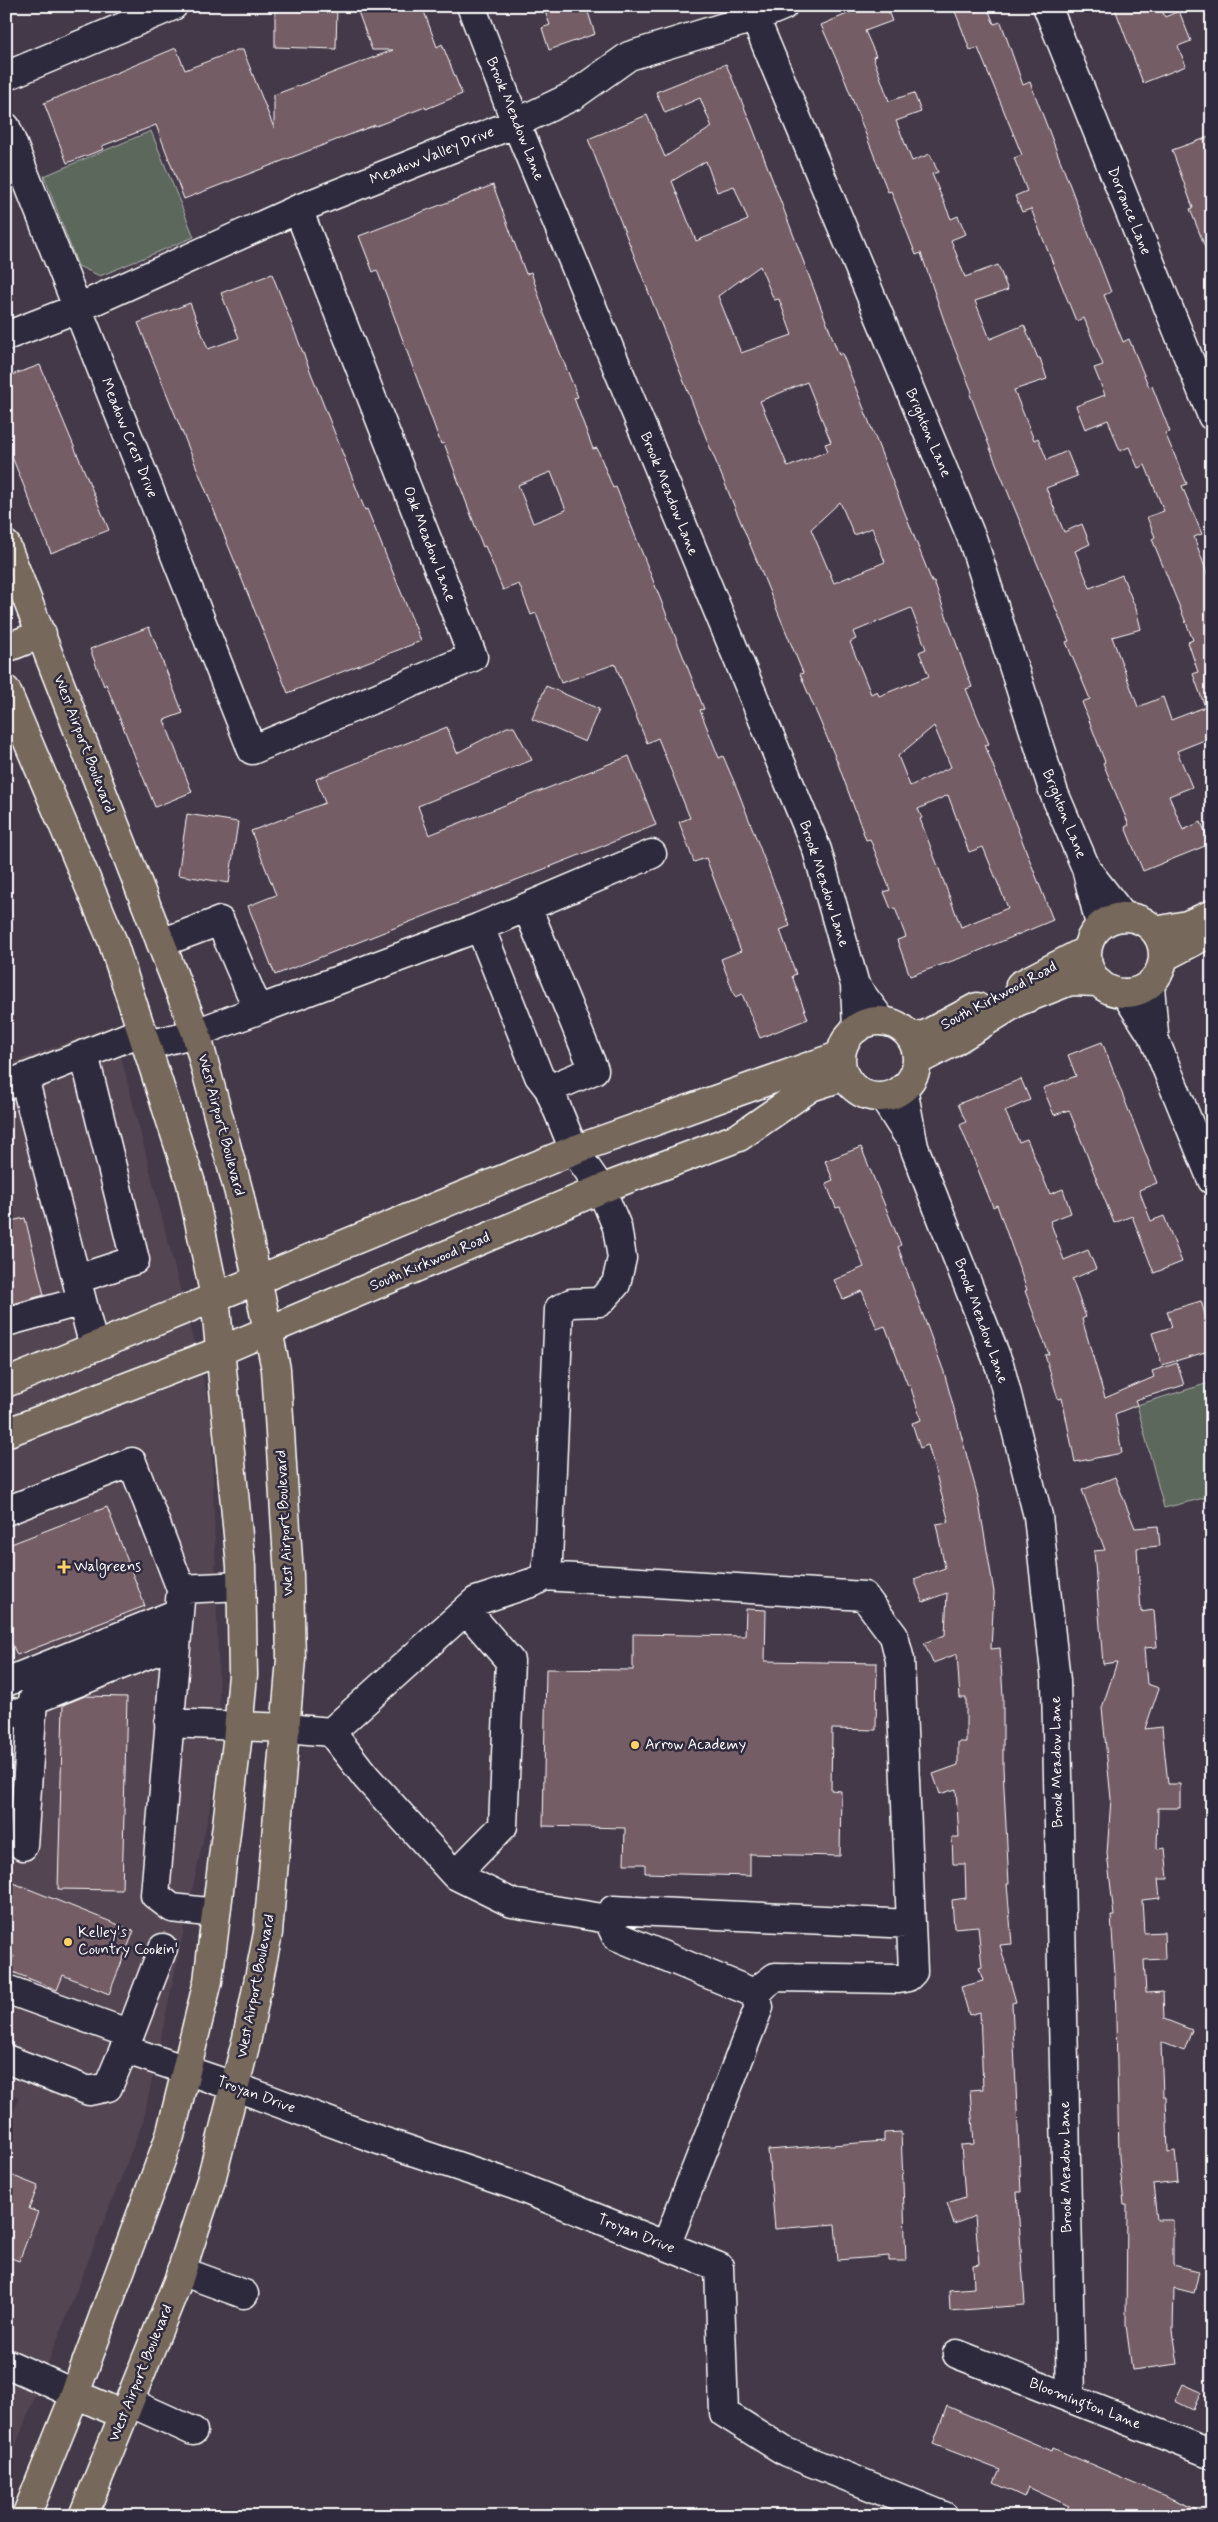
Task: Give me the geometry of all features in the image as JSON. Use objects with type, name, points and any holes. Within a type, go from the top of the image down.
[{"type":"main road","name":"West Airport Boulevard","points":[[6,545],[196,1033],[239,1193],[276,1370],[289,1576],[291,1659],[268,1933],[236,2087],[211,2180],[181,2271],[84,2516]]},
{"type":"main road","points":[[6,648],[42,634]]},
{"type":"main road","points":[[6,690],[112,940],[190,1183],[215,1297],[231,1450],[242,1586],[243,1675],[239,1726],[208,1981],[170,2136],[75,2394],[26,2516]]},
{"type":"main road","points":[[1160,944],[1187,925],[1212,914]]},
{"type":"main road","points":[[1136,917],[1147,923],[1160,944],[1161,970],[1138,989],[1108,990],[1090,972],[1087,950],[1092,935],[1112,920],[1136,917]]},
{"type":"main road","points":[[1160,944],[1212,932]]},
{"type":"main road","name":"South Kirkwood Road","points":[[913,1049],[925,1035],[1087,950]]},
{"type":"main road","name":"South Kirkwood Road","points":[[913,1049],[950,1044],[1017,1002],[1070,982],[1098,982]]},
{"type":"main road","points":[[870,1024],[901,1028],[913,1049],[915,1072],[893,1093],[861,1092],[843,1065],[844,1044],[870,1024]]},
{"type":"main road","points":[[6,1383],[574,1150],[843,1065]]},
{"type":"main road","name":"South Kirkwood Road","points":[[6,1433],[220,1351],[601,1189],[739,1137],[843,1065]]},
{"type":"main road","points":[[239,1726],[286,1728]]},
{"type":"main road","points":[[75,2394],[127,2408]]},
{"type":"street","points":[[6,76],[174,6]]},
{"type":"street","name":"Brook Meadow Lane","points":[[471,6],[516,123],[816,850],[855,985],[870,1024]]},
{"type":"street","name":"Meadow Valley Drive","points":[[6,336],[78,308],[298,209],[516,123],[572,96],[628,56],[752,12],[784,6]]},
{"type":"street","name":"Dorrance Lane","points":[[1047,6],[1212,416]]},
{"type":"street","name":"Brighton Lane","points":[[752,12],[973,541],[1054,793],[1086,868],[1112,920]]},
{"type":"street","name":"Meadow Crest Drive","points":[[6,127],[252,750]]},
{"type":"street","name":"Oak Meadow Lane","points":[[252,750],[473,657],[298,209]]},
{"type":"street","points":[[94,1347],[79,1290],[15,1081],[84,1054],[145,1038],[196,1033],[480,927],[652,854]]},
{"type":"street","points":[[527,907],[594,1070],[549,1089]]},
{"type":"street","points":[[161,943],[220,921],[258,1010]]},
{"type":"street","points":[[480,927],[539,1076],[549,1089],[574,1150],[601,1189],[617,1227],[622,1258],[616,1284],[600,1302],[571,1303],[559,1310],[548,1560],[544,1576]]},
{"type":"street","points":[[1138,989],[1154,1038],[1212,1180]]},
{"type":"street","points":[[6,1322],[79,1290],[135,1260],[84,1054]]},
{"type":"street","name":"Brook Meadow Lane","points":[[893,1093],[1000,1367],[1038,1516],[1056,1681],[1071,2398]]},
{"type":"street","points":[[6,1511],[132,1462],[179,1601],[155,1895],[172,1908],[216,1913]]},
{"type":"street","points":[[331,1732],[476,1601],[534,1582],[544,1576],[864,1596],[894,1636],[900,1660],[913,1972],[908,1978],[898,1980],[775,1977],[754,1993]]},
{"type":"street","points":[[7,1680],[179,1601],[242,1586]]},
{"type":"street","points":[[456,1875],[503,1826],[510,1661],[466,1610]]},
{"type":"street","points":[[23,1846],[34,1700],[176,1643]]},
{"type":"street","points":[[6,1711],[32,1716]]},
{"type":"street","points":[[169,1723],[239,1726]]},
{"type":"street","points":[[286,1728],[331,1732],[366,1777],[456,1875],[512,1903],[608,1919]]},
{"type":"street","points":[[608,1919],[613,1910],[911,1924]]},
{"type":"street","points":[[608,1919],[616,1936],[754,1993],[759,2007],[666,2246]]},
{"type":"street","points":[[6,2059],[89,2091],[108,2087],[163,1948]]},
{"type":"street","name":"Troyan Drive","points":[[6,1989],[127,2042],[186,2072],[236,2087],[376,2139],[514,2185],[719,2267],[724,2413],[786,2452],[944,2516]]},
{"type":"street","points":[[181,2271],[244,2294]]},
{"type":"street","name":"Bloomington Lane","points":[[957,2354],[1212,2454]]},
{"type":"street","points":[[8,2368],[75,2394]]},
{"type":"street","points":[[127,2408],[193,2431]]},
{"type":"shaded area","points":[[113,1025],[211,1410],[221,1756],[143,2122],[6,2470],[6,2132],[19,2097],[6,2091],[6,1065]]},
{"type":"green space","points":[[151,131],[194,237],[100,276],[78,266],[44,176]]},
{"type":"green space","points":[[1212,1382],[1212,1496],[1164,1508],[1137,1405]]},
{"type":"building","points":[[275,6],[337,6],[336,49],[275,47]]},
{"type":"building","points":[[356,6],[422,6],[437,47],[442,44],[462,94],[426,109],[425,107],[375,125],[184,199],[156,125],[102,146],[104,149],[67,163],[44,103],[176,48],[185,70],[237,50],[243,50],[274,128],[274,95],[393,50],[372,50]]},
{"type":"building","points":[[543,6],[586,6],[595,34],[549,50],[542,28],[550,25]]},
{"type":"building","points":[[866,6],[886,6],[892,21],[865,31],[876,56],[873,57],[889,101],[914,93],[921,112],[896,121],[912,161],[930,154],[938,172],[932,174],[951,219],[958,216],[966,234],[951,240],[965,277],[998,265],[1008,290],[975,301],[990,339],[1024,325],[1038,358],[1040,358],[1047,379],[1014,390],[1034,440],[1038,438],[1047,460],[1067,451],[1077,476],[1046,488],[1064,532],[1082,524],[1090,544],[1075,551],[1090,588],[1122,575],[1136,609],[1141,629],[1112,637],[1138,707],[1163,697],[1171,720],[1205,707],[1193,674],[1198,672],[1188,642],[1193,640],[1152,539],[1155,537],[1147,517],[1164,511],[1145,465],[1138,468],[1129,447],[1120,451],[1108,420],[1085,429],[1076,406],[1105,395],[1094,368],[1103,365],[1084,318],[1076,321],[1031,209],[1022,212],[1015,196],[1027,191],[1014,158],[1022,155],[978,48],[970,50],[953,6],[987,6],[994,24],[1001,22],[1023,85],[1030,82],[1111,292],[1104,295],[1123,342],[1129,339],[1149,387],[1152,386],[1170,432],[1165,433],[1187,484],[1182,486],[1202,534],[1194,537],[1212,587],[1212,737],[1177,751],[1192,787],[1169,796],[1183,830],[1201,822],[1210,844],[1143,871],[1125,827],[1129,825],[1103,763],[1105,762],[1082,702],[1090,699],[1066,642],[1069,641],[993,456],[970,394],[972,392],[948,332],[921,253],[916,255],[891,191],[888,192],[841,70],[821,25]]},
{"type":"building","points":[[1114,6],[1160,6],[1165,17],[1179,11],[1191,41],[1178,46],[1186,66],[1143,83]]},
{"type":"building","points":[[726,64],[752,126],[839,355],[842,353],[932,582],[934,582],[972,687],[966,689],[989,744],[985,745],[1053,920],[969,955],[910,976],[897,940],[906,937],[895,908],[891,909],[884,892],[890,890],[870,839],[866,840],[837,761],[800,674],[803,673],[709,445],[588,139],[647,115],[665,157],[712,127],[700,98],[665,113],[656,92]],"holes":[[[706,161],[717,192],[734,186],[748,220],[696,241],[672,181]],[[760,266],[774,300],[779,299],[792,335],[741,353],[718,296]],[[807,382],[831,442],[825,444],[828,451],[788,467],[760,401]],[[840,502],[854,535],[872,528],[885,562],[834,583],[811,529]],[[911,608],[926,649],[919,652],[929,676],[879,696],[877,691],[871,694],[850,642],[856,639],[853,632]],[[934,726],[951,767],[910,786],[898,756]],[[948,795],[969,852],[983,847],[1008,908],[961,927],[920,819],[922,818],[918,809]]]},
{"type":"building","points":[[1212,136],[1211,262],[1190,209],[1193,208],[1172,150]]},
{"type":"building","points":[[493,185],[526,274],[531,272],[543,311],[578,397],[574,398],[593,449],[597,448],[613,488],[616,487],[704,709],[700,710],[719,758],[723,756],[738,791],[790,926],[780,930],[796,974],[792,976],[808,1019],[760,1038],[742,994],[735,997],[721,959],[741,951],[706,858],[694,862],[679,822],[690,818],[658,738],[647,743],[615,664],[561,683],[536,613],[531,615],[519,584],[503,590],[485,546],[483,547],[444,443],[441,444],[377,270],[373,272],[359,236]],"holes":[[[551,472],[566,510],[533,523],[518,485]]]},
{"type":"building","points":[[272,274],[365,510],[367,509],[421,641],[288,693],[138,323],[190,303],[208,349],[239,338],[221,293]]},
{"type":"building","points":[[40,365],[109,530],[51,553],[6,442],[6,377]]},
{"type":"building","points":[[149,627],[183,713],[164,720],[192,792],[155,807],[90,649]]},
{"type":"building","points":[[546,686],[599,709],[585,742],[532,719]]},
{"type":"building","points":[[447,727],[457,753],[507,727],[514,727],[532,760],[418,806],[429,835],[629,756],[656,825],[275,975],[248,906],[276,895],[251,831],[325,803],[316,779]]},
{"type":"building","points":[[187,814],[238,822],[229,883],[178,875]]},
{"type":"building","points":[[1102,1042],[1157,1183],[1139,1190],[1151,1221],[1164,1216],[1182,1262],[1154,1273],[1132,1216],[1114,1223],[1069,1110],[1054,1115],[1043,1088],[1076,1076],[1068,1055]]},
{"type":"building","points":[[1021,1079],[1030,1100],[1005,1111],[1019,1142],[1027,1139],[1050,1194],[1063,1189],[1071,1213],[1050,1221],[1064,1260],[1088,1250],[1096,1269],[1072,1279],[1086,1317],[1082,1319],[1105,1398],[1154,1377],[1152,1371],[1177,1363],[1184,1385],[1135,1400],[1137,1405],[1115,1414],[1122,1453],[1075,1462],[1062,1398],[1058,1399],[1045,1355],[1049,1354],[1025,1291],[1027,1290],[997,1205],[993,1207],[960,1125],[966,1122],[958,1104]]},
{"type":"building","points":[[861,1147],[901,1245],[898,1247],[944,1372],[978,1497],[994,1592],[991,1649],[1000,1648],[1003,1696],[1003,1768],[1009,1884],[1007,1884],[1012,1944],[1000,1945],[1016,2002],[1012,2003],[1021,2192],[1017,2192],[1025,2305],[950,2311],[949,2290],[974,2288],[973,2265],[979,2264],[975,2216],[954,2224],[947,2203],[965,2197],[961,2145],[974,2144],[970,2090],[983,2089],[980,2012],[969,2015],[961,1987],[983,1981],[979,1968],[982,1967],[978,1926],[954,1928],[952,1900],[966,1898],[965,1864],[953,1864],[952,1837],[959,1837],[956,1789],[940,1794],[933,1774],[958,1765],[958,1742],[966,1742],[966,1698],[960,1698],[957,1654],[933,1663],[924,1643],[945,1635],[947,1593],[923,1602],[914,1579],[945,1568],[936,1524],[949,1522],[928,1445],[920,1448],[912,1423],[921,1420],[910,1385],[908,1386],[885,1326],[877,1329],[862,1291],[843,1299],[834,1280],[864,1267],[840,1207],[836,1208],[826,1183],[833,1180],[825,1161]]},
{"type":"building","points":[[25,1218],[44,1295],[6,1306],[6,1222]]},
{"type":"building","points":[[1201,1301],[1212,1337],[1212,1350],[1162,1365],[1152,1333],[1172,1327],[1167,1311]]},
{"type":"building","points":[[1115,1477],[1135,1528],[1158,1526],[1160,1546],[1137,1548],[1141,1612],[1154,1610],[1157,1647],[1144,1648],[1147,1684],[1159,1688],[1145,1729],[1162,1727],[1168,1784],[1180,1784],[1180,1808],[1158,1808],[1157,1849],[1165,1848],[1168,1879],[1158,1879],[1160,1898],[1142,1900],[1144,1933],[1164,1932],[1165,1959],[1144,1960],[1146,1993],[1163,1992],[1164,2019],[1192,2030],[1184,2051],[1161,2042],[1163,2096],[1166,2096],[1168,2152],[1175,2151],[1178,2181],[1153,2184],[1157,2220],[1173,2220],[1173,2265],[1199,2271],[1194,2293],[1174,2288],[1173,2331],[1178,2364],[1132,2370],[1126,2325],[1127,2205],[1124,2205],[1119,2157],[1115,1975],[1111,1916],[1114,1916],[1107,1853],[1111,1799],[1102,1708],[1117,1662],[1103,1664],[1094,1551],[1105,1550],[1082,1490]]},
{"type":"building","name":"Walgreens","points":[[107,1507],[145,1606],[17,1655],[12,1644],[6,1647],[6,1546]]},
{"type":"building","points":[[746,1609],[766,1610],[765,1661],[877,1663],[876,1730],[832,1729],[831,1790],[841,1791],[840,1856],[750,1854],[750,1876],[645,1873],[645,1864],[624,1864],[625,1828],[543,1826],[546,1669],[633,1670],[633,1634],[745,1636]]},
{"type":"building","points":[[85,1696],[127,1697],[122,1890],[58,1889],[63,1705]]},
{"type":"building","name":"Kelley's Country Cookin'","points":[[6,1880],[134,1931],[109,1994],[63,1975],[57,1990],[8,1970],[14,1956],[6,1953]]},
{"type":"building","points":[[901,2132],[906,2261],[889,2261],[889,2256],[838,2260],[835,2224],[775,2229],[768,2150],[884,2141],[884,2133]]},
{"type":"building","points":[[6,2173],[38,2186],[29,2209],[38,2212],[19,2261],[6,2256]]},
{"type":"building","points":[[1183,2384],[1201,2392],[1193,2410],[1175,2401]]},
{"type":"building","points":[[947,2406],[1052,2451],[1053,2448],[1212,2516],[1060,2516],[1069,2506],[1028,2487],[1024,2497],[994,2483],[1000,2470],[933,2444]]},
{"type":"place","name":"Walgreens","points":[[64,1567]]},
{"type":"place","name":"Arrow Academy","points":[[635,1745]]},
{"type":"place","name":"Kelley's Country Cookin'","points":[[68,1942]]}]
